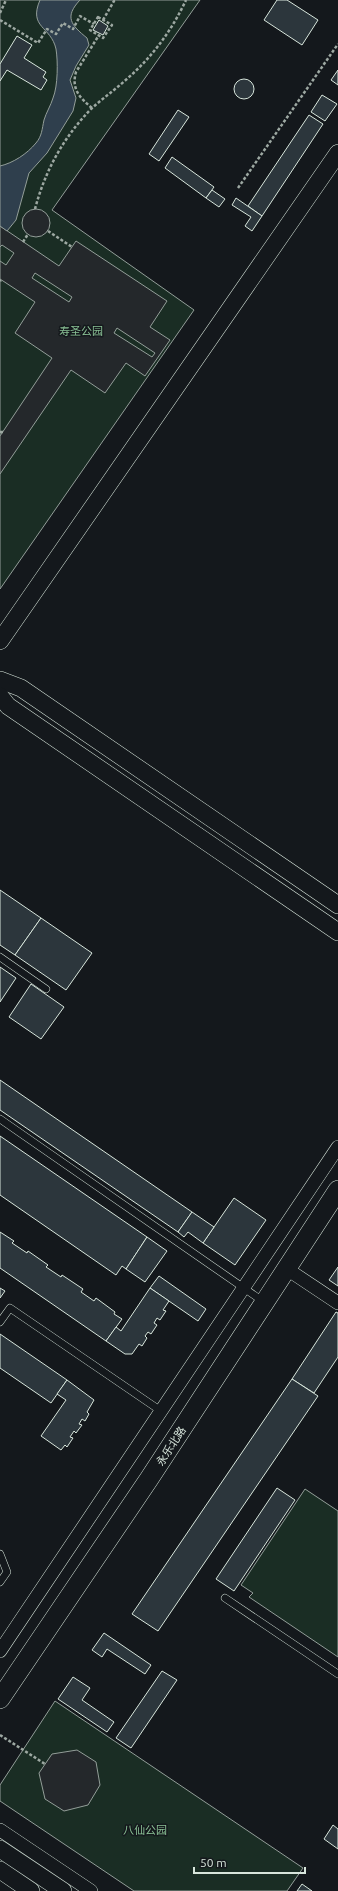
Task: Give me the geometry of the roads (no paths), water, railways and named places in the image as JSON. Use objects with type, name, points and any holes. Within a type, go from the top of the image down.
[{"type":"main road","name":"永乐北路","points":[[0,1699],[149,1479],[338,1190]]},
{"type":"street","points":[[0,641],[338,153]]},
{"type":"street","points":[[0,680],[21,688],[338,905]]},
{"type":"street","points":[[0,696],[8,706],[338,932]]},
{"type":"street","points":[[0,1651],[338,1147]]},
{"type":"street","points":[[286,1269],[338,1303]]},
{"type":"street","points":[[0,1830],[90,1891]]},
{"type":"street","points":[[0,1849],[63,1891]]},
{"type":"street","points":[[0,1870],[31,1891]]},
{"type":"lane","points":[[0,957],[46,989]]},
{"type":"lane","points":[[0,1119],[264,1302]]},
{"type":"lane","points":[[0,1322],[10,1308],[161,1411]]},
{"type":"lane","points":[[0,1554],[7,1572],[0,1582]]},
{"type":"lane","points":[[225,1598],[338,1674]]},
{"type":"water","points":[[40,0],[80,0],[72,11],[71,16],[74,25],[87,38],[89,45],[76,66],[70,80],[76,98],[73,111],[47,153],[29,173],[16,220],[7,231],[0,226],[0,166],[20,158],[38,140],[55,93],[57,80],[56,49],[50,36],[38,22],[37,9]]},
{"type":"park label","name":"寿圣公园","points":[[81,331]]},
{"type":"park label","name":"八仙公园","points":[[145,1830]]}]
